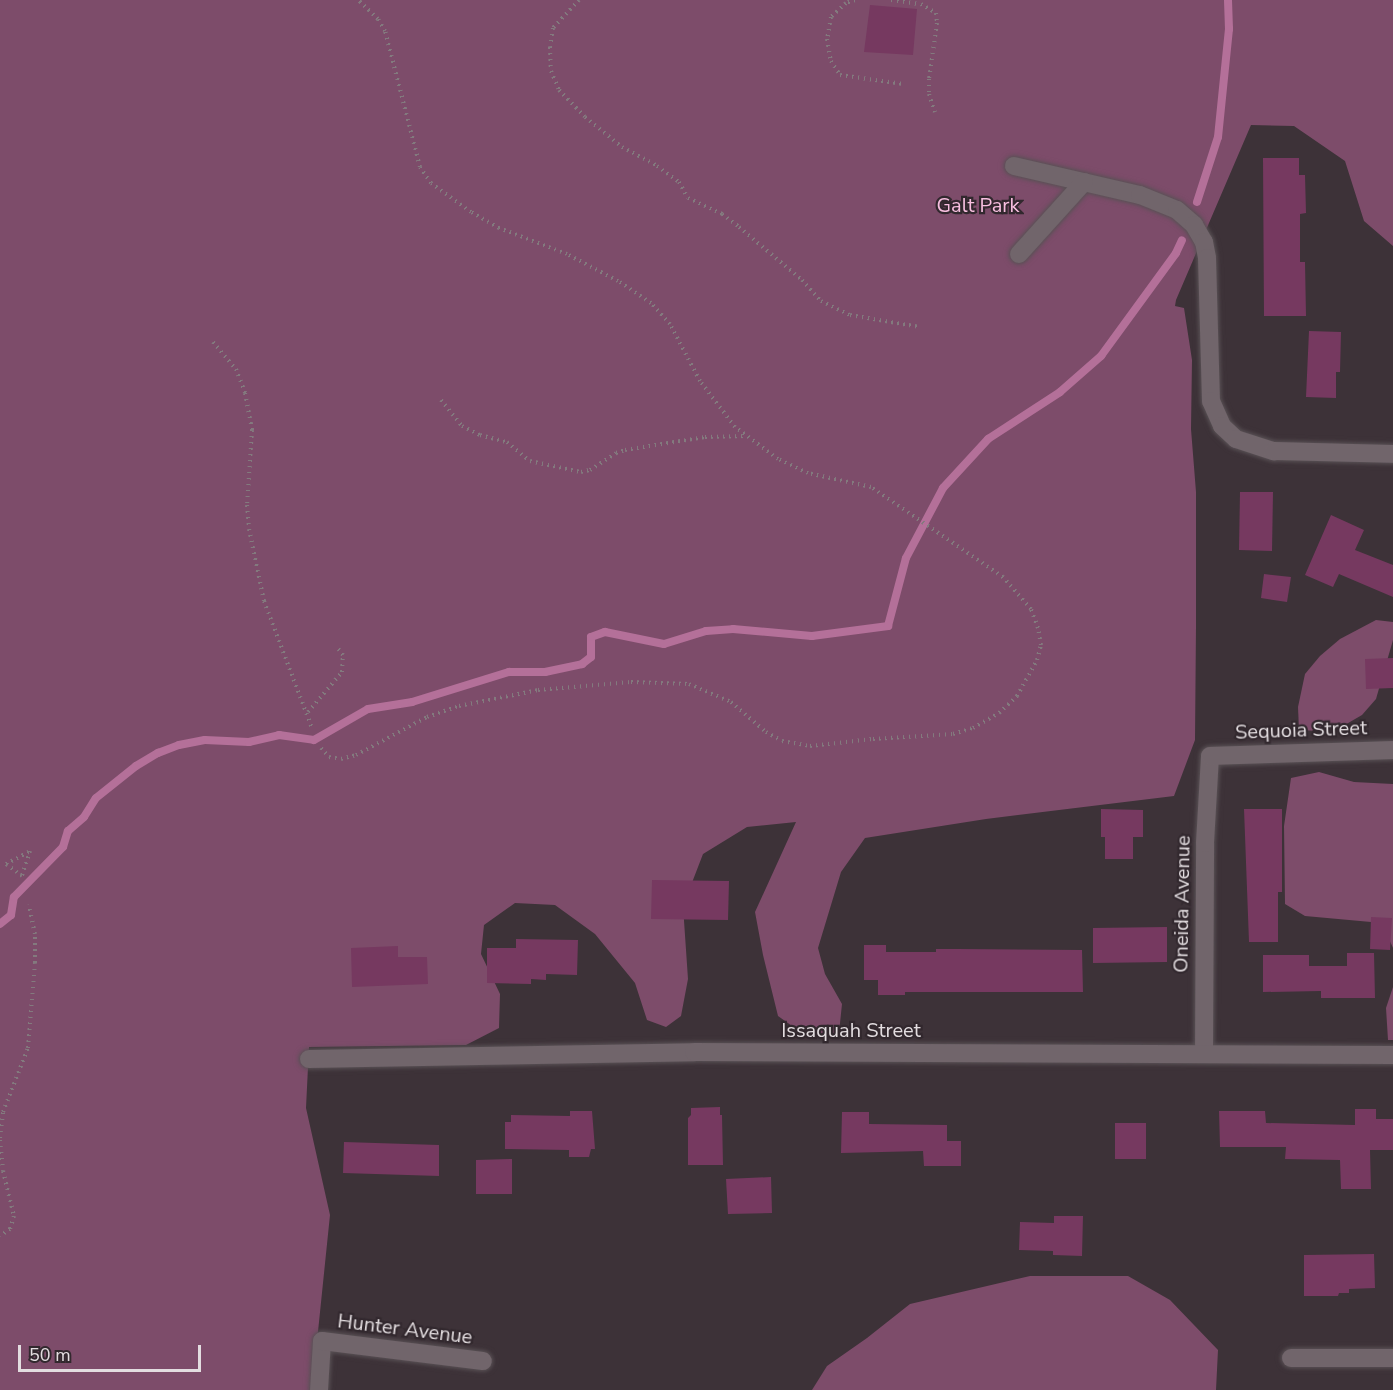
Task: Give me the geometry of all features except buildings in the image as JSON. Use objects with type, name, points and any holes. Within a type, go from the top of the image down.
[{"type":"street","points":[[1014,166],[1140,195],[1177,210],[1194,225],[1204,242],[1208,277],[1210,401],[1222,426],[1236,439],[1274,451],[1393,454]]},
{"type":"street","points":[[1019,254],[1084,182]]},
{"type":"street","name":"Sequoia Street","points":[[1210,756],[1393,750]]},
{"type":"street","name":"Oneida Avenue","points":[[1204,1052],[1205,843],[1210,756]]},
{"type":"street","name":"Issaquah Street","points":[[309,1059],[694,1052],[1204,1052],[1393,1055]]},
{"type":"street","name":"Hunter Avenue","points":[[319,1390],[322,1341],[483,1361]]},
{"type":"street","points":[[1291,1358],[1393,1358]]},
{"type":"path","points":[[321,748],[329,757],[341,759],[356,755],[427,717],[459,706],[538,690],[632,682],[689,684],[732,702],[766,732],[782,741],[810,746],[937,735],[974,728],[999,713],[1017,696],[1030,676],[1041,645],[1031,609],[1003,577],[871,487],[808,473],[778,459],[735,427],[700,381],[670,324],[651,303],[618,281],[557,249],[499,228],[447,196],[431,183],[417,158],[385,31],[378,20],[358,0]]},
{"type":"path","points":[[579,0],[553,28],[550,47],[551,71],[559,90],[585,117],[622,147],[657,166],[679,182],[688,198],[722,214],[739,227],[802,280],[821,301],[850,315],[920,327]]},
{"type":"path","points":[[855,0],[844,2],[831,17],[827,28],[831,61],[840,75],[903,84]]},
{"type":"path","points":[[891,0],[921,4],[936,13],[937,22],[929,79],[929,94],[935,112]]},
{"type":"path","points":[[213,342],[236,369],[245,393],[252,430],[247,505],[249,529],[264,601],[308,712],[312,728]]},
{"type":"path","points":[[441,400],[462,426],[480,435],[507,442],[530,461],[581,472],[590,471],[616,453],[625,450],[705,437],[746,436]]},
{"type":"path","points":[[308,712],[342,672],[343,655],[337,647]]},
{"type":"path","points":[[30,851],[25,868],[22,876],[6,864],[30,851]]},
{"type":"path","points":[[0,1236],[10,1229],[14,1216],[3,1171],[0,1139],[3,1112],[28,1047],[35,963],[35,934],[29,905]]},
{"type":"green space","name":"Galt Park","points":[[0,0],[1393,0],[1393,246],[1364,221],[1345,161],[1294,126],[1251,125],[1176,300],[1175,306],[1184,308],[1192,360],[1191,429],[1196,492],[1196,626],[1195,740],[1174,796],[986,819],[865,838],[841,872],[818,948],[825,974],[842,1004],[839,1033],[802,1033],[778,1016],[763,955],[755,912],[796,822],[747,827],[703,854],[683,906],[688,979],[681,1016],[666,1027],[647,1020],[635,983],[595,934],[555,905],[515,903],[484,925],[481,954],[500,994],[499,1028],[466,1045],[309,1047],[306,1108],[330,1215],[312,1390],[0,1390]]},
{"type":"green space","points":[[1376,620],[1393,622],[1393,640],[1376,699],[1362,715],[1343,726],[1319,731],[1299,730],[1298,707],[1305,674],[1320,656],[1340,639]]},
{"type":"green space","points":[[1319,772],[1354,782],[1393,784],[1393,948],[1382,923],[1305,916],[1285,904],[1284,826],[1291,778]]},
{"type":"green space","points":[[1393,987],[1393,1040],[1388,1040],[1386,1008]]},
{"type":"green space","points":[[1030,1276],[1128,1276],[1170,1300],[1218,1350],[1216,1390],[812,1390],[827,1366],[910,1304]]},
{"type":"waterway","points":[[1197,202],[1218,137],[1229,29],[1228,0]]},
{"type":"waterway","points":[[0,924],[11,915],[14,897],[63,847],[68,831],[84,817],[96,798],[136,766],[158,753],[179,745],[205,740],[249,742],[279,735],[314,740],[368,709],[412,702],[509,672],[545,672],[582,664],[591,657],[591,637],[605,632],[664,644],[706,631],[733,629],[812,636],[888,626],[906,558],[943,488],[988,439],[1060,392],[1101,356],[1176,253],[1182,240]]}]
